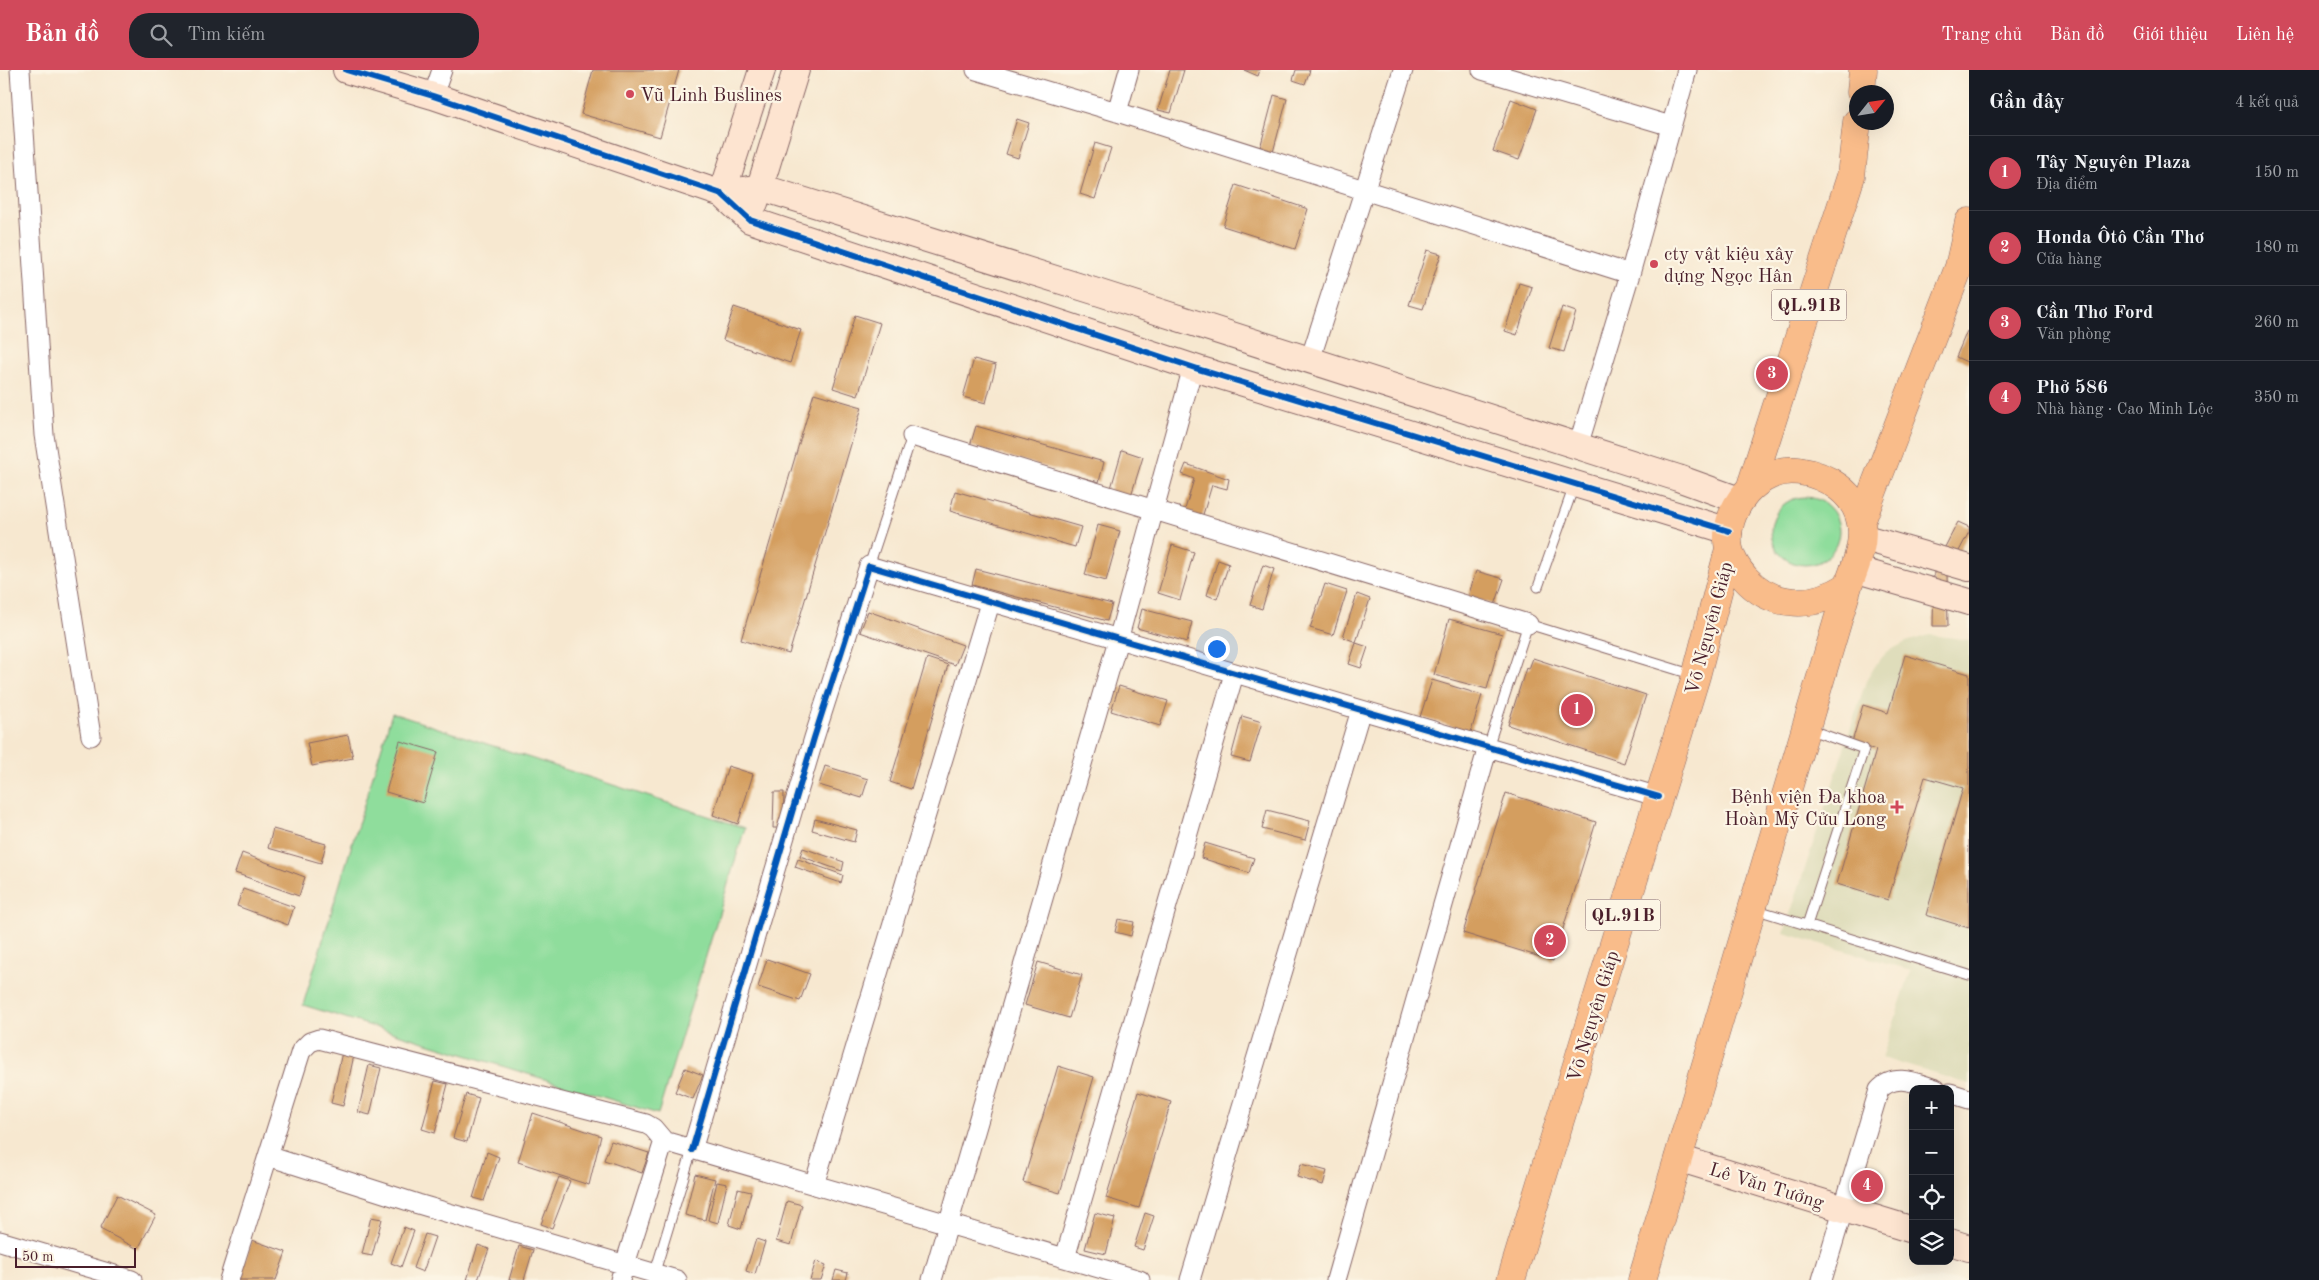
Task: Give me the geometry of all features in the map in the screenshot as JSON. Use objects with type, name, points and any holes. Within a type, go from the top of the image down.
[{"type":"highway","points":[[1862,85],[1863,70]]},
{"type":"highway","name":"QL.91B","points":[[1729,540],[1851,176],[1856,130]]},
{"type":"highway","points":[[1642,1280],[1751,908],[1851,577],[1862,530],[1958,267],[1969,222]]},
{"type":"highway","points":[[1745,493],[1770,474],[1793,470],[1816,473],[1834,483],[1849,498],[1862,530]]},
{"type":"highway","points":[[1729,540],[1739,571],[1754,588],[1775,600],[1795,603],[1834,595],[1851,577]]},
{"type":"highway","name":"Võ Nguyên Giáp","points":[[1511,1280],[1696,676],[1729,540]]},
{"type":"street","points":[[20,70],[44,435],[91,736]]},
{"type":"street","points":[[346,70],[433,96],[722,194],[750,220],[1193,367],[1574,484],[1729,540]]},
{"type":"street","points":[[433,96],[442,70]]},
{"type":"street","points":[[722,194],[762,70]]},
{"type":"street","points":[[750,220],[796,70]]},
{"type":"street","points":[[976,70],[1117,112],[1630,274]]},
{"type":"street","points":[[1117,112],[1128,70]]},
{"type":"street","points":[[1310,360],[1366,190],[1402,70]]},
{"type":"street","points":[[1482,70],[1671,126]]},
{"type":"street","points":[[1578,446],[1630,274],[1686,70]]},
{"type":"street","points":[[722,194],[760,187],[1578,446],[1745,493]]},
{"type":"street","points":[[932,1280],[1118,640],[1193,367]]},
{"type":"street","points":[[912,436],[1528,624]]},
{"type":"street","points":[[1862,530],[1969,568]]},
{"type":"street","points":[[692,1150],[814,738],[870,566],[990,603],[1659,797]]},
{"type":"street","points":[[1851,577],[1969,602]]},
{"type":"street","points":[[814,1185],[990,603]]},
{"type":"street","points":[[1065,1258],[1234,674]]},
{"type":"street","points":[[1190,1280],[1361,710]]},
{"type":"street","points":[[1336,1280],[1488,747]]},
{"type":"street","points":[[229,1280],[301,1051],[310,1042],[318,1039],[646,1124],[664,1141],[692,1150],[1140,1280]]},
{"type":"street","points":[[1822,1280],[1879,1090],[1892,1080],[1906,1080],[1923,1085]]},
{"type":"street","points":[[1954,1094],[1969,1099]]},
{"type":"street","points":[[623,1272],[664,1141]]},
{"type":"street","points":[[268,1156],[623,1272],[676,1280]]},
{"type":"street","name":"Lê Văn Tưởng","points":[[1678,1158],[1909,1229]]},
{"type":"street","points":[[0,1240],[132,1280]]},
{"type":"street","points":[[1954,1243],[1969,1248]]},
{"type":"lane","points":[[870,566],[912,436]]},
{"type":"lane","points":[[1538,587],[1574,484]]},
{"type":"lane","points":[[1488,747],[1528,624],[1696,676]]},
{"type":"lane","points":[[1805,729],[1864,749],[1807,925]]},
{"type":"lane","points":[[1751,908],[1969,975]]},
{"type":"lane","points":[[654,1277],[692,1150]]},
{"type":"shaded area","name":"Bệnh viện Đa khoa Hoàn Mỹ Cửu Long","points":[[1930,635],[1969,640],[1969,1084],[1882,1058],[1911,970],[1784,933],[1866,681],[1877,663],[1887,652],[1906,642]]},
{"type":"green space","points":[[1805,497],[1818,500],[1829,507],[1836,518],[1839,531],[1836,544],[1829,555],[1818,562],[1805,565],[1792,562],[1781,555],[1774,544],[1771,531],[1774,518],[1781,507],[1792,500]]},
{"type":"green space","points":[[392,713],[745,828],[658,1114],[303,1005]]},
{"type":"building","points":[[593,70],[679,70],[660,137],[581,114]]},
{"type":"building","points":[[1170,70],[1184,70],[1171,113],[1158,110]]},
{"type":"building","points":[[1244,70],[1260,70],[1258,76]]},
{"type":"building","points":[[1296,70],[1310,70],[1305,84],[1293,80]]},
{"type":"building","points":[[1274,95],[1287,99],[1272,156],[1259,152]]},
{"type":"building","points":[[1511,99],[1537,109],[1519,160],[1493,151]]},
{"type":"building","points":[[1017,119],[1029,123],[1018,158],[1006,154]]},
{"type":"building","points":[[1095,143],[1111,148],[1095,199],[1080,194]]},
{"type":"building","points":[[1236,185],[1308,209],[1295,249],[1223,226]]},
{"type":"building","points":[[1427,250],[1441,254],[1423,309],[1409,305]]},
{"type":"building","points":[[1519,283],[1532,287],[1517,335],[1505,331]]},
{"type":"building","points":[[734,307],[801,330],[790,363],[723,340]]},
{"type":"building","points":[[1562,307],[1576,312],[1564,352],[1549,348]]},
{"type":"building","points":[[855,315],[880,323],[858,396],[833,388]]},
{"type":"building","points":[[1967,331],[1969,332],[1969,363],[1956,357]]},
{"type":"building","points":[[974,359],[996,365],[986,403],[963,397]]},
{"type":"building","points":[[814,393],[862,407],[789,654],[741,640]]},
{"type":"building","points":[[976,426],[1104,462],[1099,482],[970,446]]},
{"type":"building","points":[[1122,450],[1143,457],[1129,502],[1109,495]]},
{"type":"building","points":[[1186,464],[1229,479],[1227,489],[1212,485],[1201,521],[1183,516],[1194,479],[1182,474]]},
{"type":"building","points":[[955,491],[1081,527],[1075,547],[950,511]]},
{"type":"building","points":[[1958,522],[1969,527],[1969,532],[1947,574],[1948,626],[1933,626],[1934,568]]},
{"type":"building","points":[[1098,525],[1120,531],[1106,581],[1085,575]]},
{"type":"building","points":[[1172,545],[1194,552],[1180,600],[1158,593]]},
{"type":"building","points":[[1218,560],[1229,564],[1217,599],[1207,595]]},
{"type":"building","points":[[1263,565],[1274,569],[1262,609],[1250,605]]},
{"type":"building","points":[[976,569],[1112,604],[1107,621],[972,585]]},
{"type":"building","points":[[1476,571],[1504,579],[1495,605],[1468,597]]},
{"type":"building","points":[[1325,584],[1347,591],[1333,635],[1310,628]]},
{"type":"building","points":[[1357,594],[1370,599],[1356,642],[1343,637]]},
{"type":"building","points":[[1142,609],[1192,622],[1187,642],[1137,628]]},
{"type":"building","points":[[868,611],[963,645],[955,665],[860,632]]},
{"type":"building","points":[[1449,619],[1502,634],[1487,689],[1434,675]]},
{"type":"building","points":[[1356,643],[1368,647],[1361,668],[1349,664]]},
{"type":"building","points":[[1905,655],[1969,674],[1969,928],[1926,915],[1963,788],[1925,777],[1888,900],[1837,884],[1876,750],[1852,742],[1863,705],[1888,713]]},
{"type":"building","points":[[927,658],[948,665],[911,789],[890,782]]},
{"type":"building","points":[[1533,658],[1646,695],[1624,763],[1508,725],[1526,668],[1529,669]]},
{"type":"building","points":[[1432,680],[1482,695],[1471,732],[1420,717]]},
{"type":"building","points":[[1119,686],[1168,701],[1160,726],[1111,711]]},
{"type":"building","points":[[1242,716],[1262,722],[1250,762],[1231,757]]},
{"type":"building","points":[[348,735],[353,758],[312,766],[307,743]]},
{"type":"building","points":[[400,741],[438,752],[423,803],[386,792]]},
{"type":"building","points":[[728,766],[753,774],[738,824],[713,815]]},
{"type":"building","points":[[825,766],[868,779],[862,798],[819,785]]},
{"type":"building","points":[[774,792],[784,792],[783,828],[773,828]]},
{"type":"building","points":[[1506,793],[1596,822],[1553,961],[1463,933]]},
{"type":"building","points":[[1267,810],[1310,821],[1305,840],[1262,829]]},
{"type":"building","points":[[815,819],[857,830],[854,842],[812,830]]},
{"type":"building","points":[[273,829],[326,844],[321,863],[268,848]]},
{"type":"building","points":[[1205,843],[1254,858],[1249,873],[1201,858]]},
{"type":"building","points":[[803,848],[844,862],[842,871],[800,856]]},
{"type":"building","points":[[242,853],[305,877],[299,896],[235,873]]},
{"type":"building","points":[[798,859],[843,875],[841,883],[795,867]]},
{"type":"building","points":[[243,889],[294,907],[288,925],[237,906]]},
{"type":"building","points":[[1118,919],[1134,922],[1131,936],[1115,932]]},
{"type":"building","points":[[767,959],[810,974],[800,1001],[758,987]]},
{"type":"building","points":[[1038,962],[1082,975],[1069,1018],[1025,1005]]},
{"type":"building","points":[[342,1052],[354,1055],[343,1106],[331,1103]]},
{"type":"building","points":[[369,1065],[381,1068],[370,1115],[358,1112]]},
{"type":"building","points":[[1058,1066],[1094,1077],[1060,1193],[1023,1182]]},
{"type":"building","points":[[685,1068],[703,1075],[693,1099],[675,1092]]},
{"type":"building","points":[[435,1081],[448,1084],[435,1133],[422,1129]]},
{"type":"building","points":[[1138,1092],[1171,1102],[1139,1208],[1106,1198]]},
{"type":"building","points":[[466,1094],[479,1098],[467,1142],[453,1138]]},
{"type":"building","points":[[533,1113],[601,1136],[589,1185],[518,1162]]},
{"type":"building","points":[[611,1141],[649,1153],[642,1173],[604,1160]]},
{"type":"building","points":[[487,1152],[499,1157],[484,1201],[473,1198]]},
{"type":"building","points":[[1301,1164],[1327,1171],[1323,1185],[1297,1177]]},
{"type":"building","points":[[695,1174],[715,1179],[705,1220],[685,1215]]},
{"type":"building","points":[[559,1177],[570,1181],[552,1228],[541,1224]]},
{"type":"building","points":[[717,1182],[727,1184],[718,1223],[708,1220]]},
{"type":"building","points":[[738,1189],[751,1192],[741,1229],[729,1225]]},
{"type":"building","points":[[117,1195],[156,1215],[138,1249],[100,1229]]},
{"type":"building","points":[[787,1201],[802,1205],[791,1245],[776,1241]]},
{"type":"building","points":[[1095,1213],[1115,1218],[1106,1254],[1085,1249]]},
{"type":"building","points":[[1145,1213],[1154,1216],[1143,1250],[1134,1247]]},
{"type":"building","points":[[371,1217],[382,1219],[372,1256],[362,1254]]},
{"type":"building","points":[[404,1227],[414,1231],[401,1267],[391,1263]]},
{"type":"building","points":[[425,1234],[435,1237],[423,1272],[413,1268]]},
{"type":"building","points":[[756,1239],[765,1242],[755,1274],[746,1271]]},
{"type":"building","points":[[252,1240],[286,1252],[276,1280],[238,1280]]},
{"type":"building","points":[[478,1245],[489,1249],[478,1280],[467,1280]]},
{"type":"building","points":[[519,1246],[533,1250],[524,1280],[509,1280]]},
{"type":"building","points":[[816,1261],[826,1265],[821,1280],[810,1280]]},
{"type":"building","points":[[836,1270],[848,1273],[846,1280],[833,1280]]},
{"type":"cycle path","points":[[346,70],[433,96],[722,194],[750,220],[1201,370],[1729,531]]},
{"type":"cycle path","points":[[692,1150],[814,738],[869,566],[1659,797]]},
{"type":"place","name":"Vũ Linh Buslines","points":[[630,94]]},
{"type":"place","name":"cty vật kiệu xây dựng Ngọc Hân","points":[[1654,264]]},
{"type":"place","name":"Cần Thơ Ford","points":[[1772,374]]},
{"type":"place","name":"Tây Nguyên Plaza","points":[[1577,710]]},
{"type":"place","name":"Bệnh viện Đa khoa Hoàn Mỹ Cửu Long","points":[[1897,807]]},
{"type":"place","name":"Honda Ôtô Cần Thơ","points":[[1550,941]]},
{"type":"place","name":"Phở 586","points":[[1867,1186]]}]
